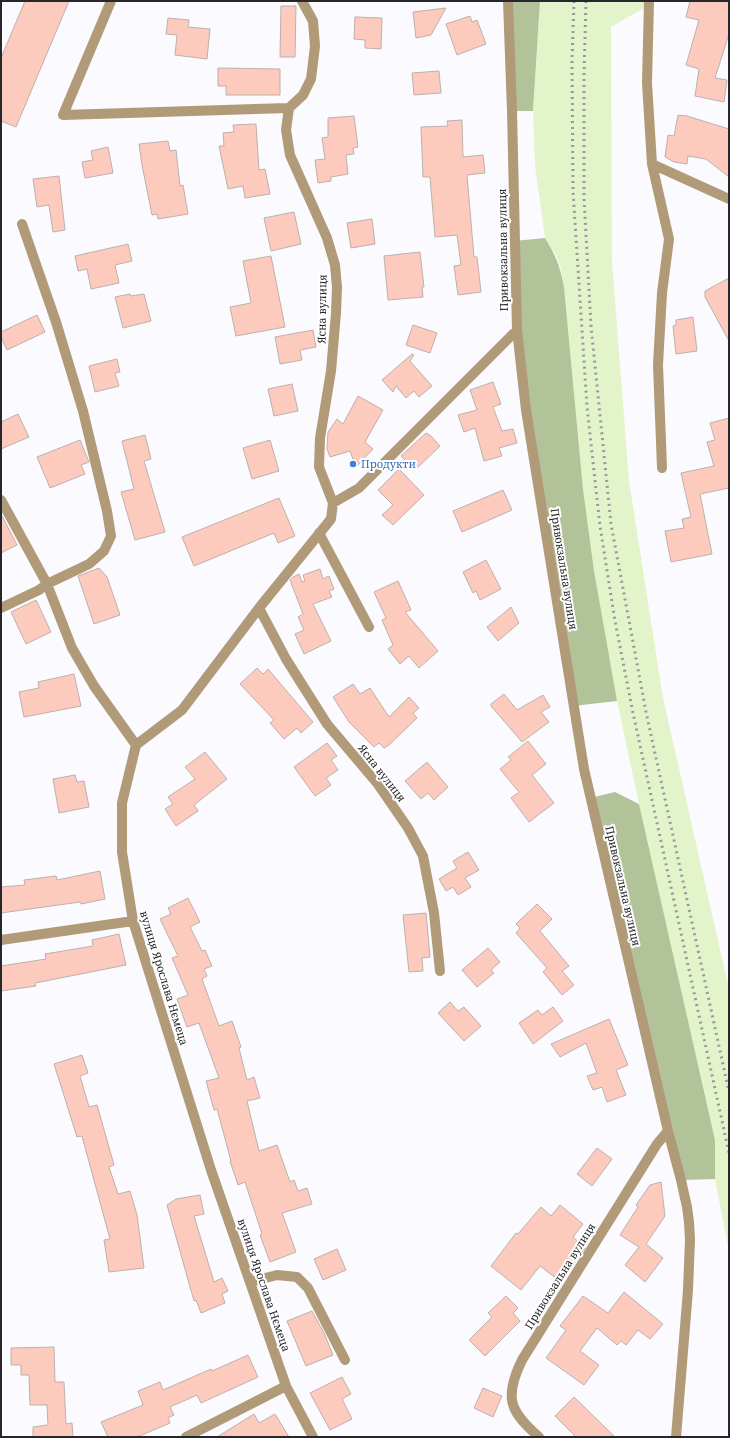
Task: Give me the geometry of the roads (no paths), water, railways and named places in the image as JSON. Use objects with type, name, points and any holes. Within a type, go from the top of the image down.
[{"type":"street","points":[[112,1],[63,115],[290,108],[303,95],[311,79],[315,46],[313,21],[302,1]]},
{"type":"street","name":"Привокзальна вулиця","points":[[508,1],[517,330],[526,410],[584,769],[668,1131],[681,1180],[689,1222],[690,1240],[688,1290],[676,1437]]},
{"type":"street","points":[[649,1],[647,83],[652,164],[669,239],[662,293],[658,365],[662,468]]},
{"type":"street","name":"Ясна вулиця","points":[[290,108],[286,130],[290,154],[327,238],[334,265],[337,286],[331,371],[320,438],[319,467],[334,503]]},
{"type":"street","points":[[652,164],[729,199]]},
{"type":"street","points":[[1,608],[89,564],[104,551],[111,536],[107,511],[83,411],[56,322],[22,224]]},
{"type":"street","points":[[1,500],[47,584],[72,648],[94,686],[136,745],[182,710],[259,608],[331,519],[334,503],[359,488],[517,330]]},
{"type":"street","points":[[319,533],[369,627]]},
{"type":"street","name":"Ясна вулиця","points":[[259,608],[286,658],[327,724],[377,784],[408,828],[423,856],[434,913],[440,971]]},
{"type":"street","name":"вулиця Ярослава Нємеца","points":[[136,745],[122,803],[122,852],[133,921],[211,1170],[286,1386],[313,1437]]},
{"type":"street","points":[[1,940],[133,921]]},
{"type":"street","name":"Привокзальна вулиця","points":[[539,1437],[519,1419],[514,1410],[511,1400],[517,1370],[657,1144],[668,1131]]},
{"type":"street","points":[[250,1282],[277,1275],[297,1277],[308,1288],[345,1360]]},
{"type":"street","points":[[186,1437],[286,1386]]},
{"type":"railway","points":[[574,1],[572,62],[573,191],[587,407],[600,526],[615,621],[633,713],[729,1153]]},
{"type":"railway","points":[[586,1],[584,76],[584,198],[591,326],[611,524],[646,712],[729,1092]]},
{"type":"place","name":"Продукти","points":[[353,464]]}]
